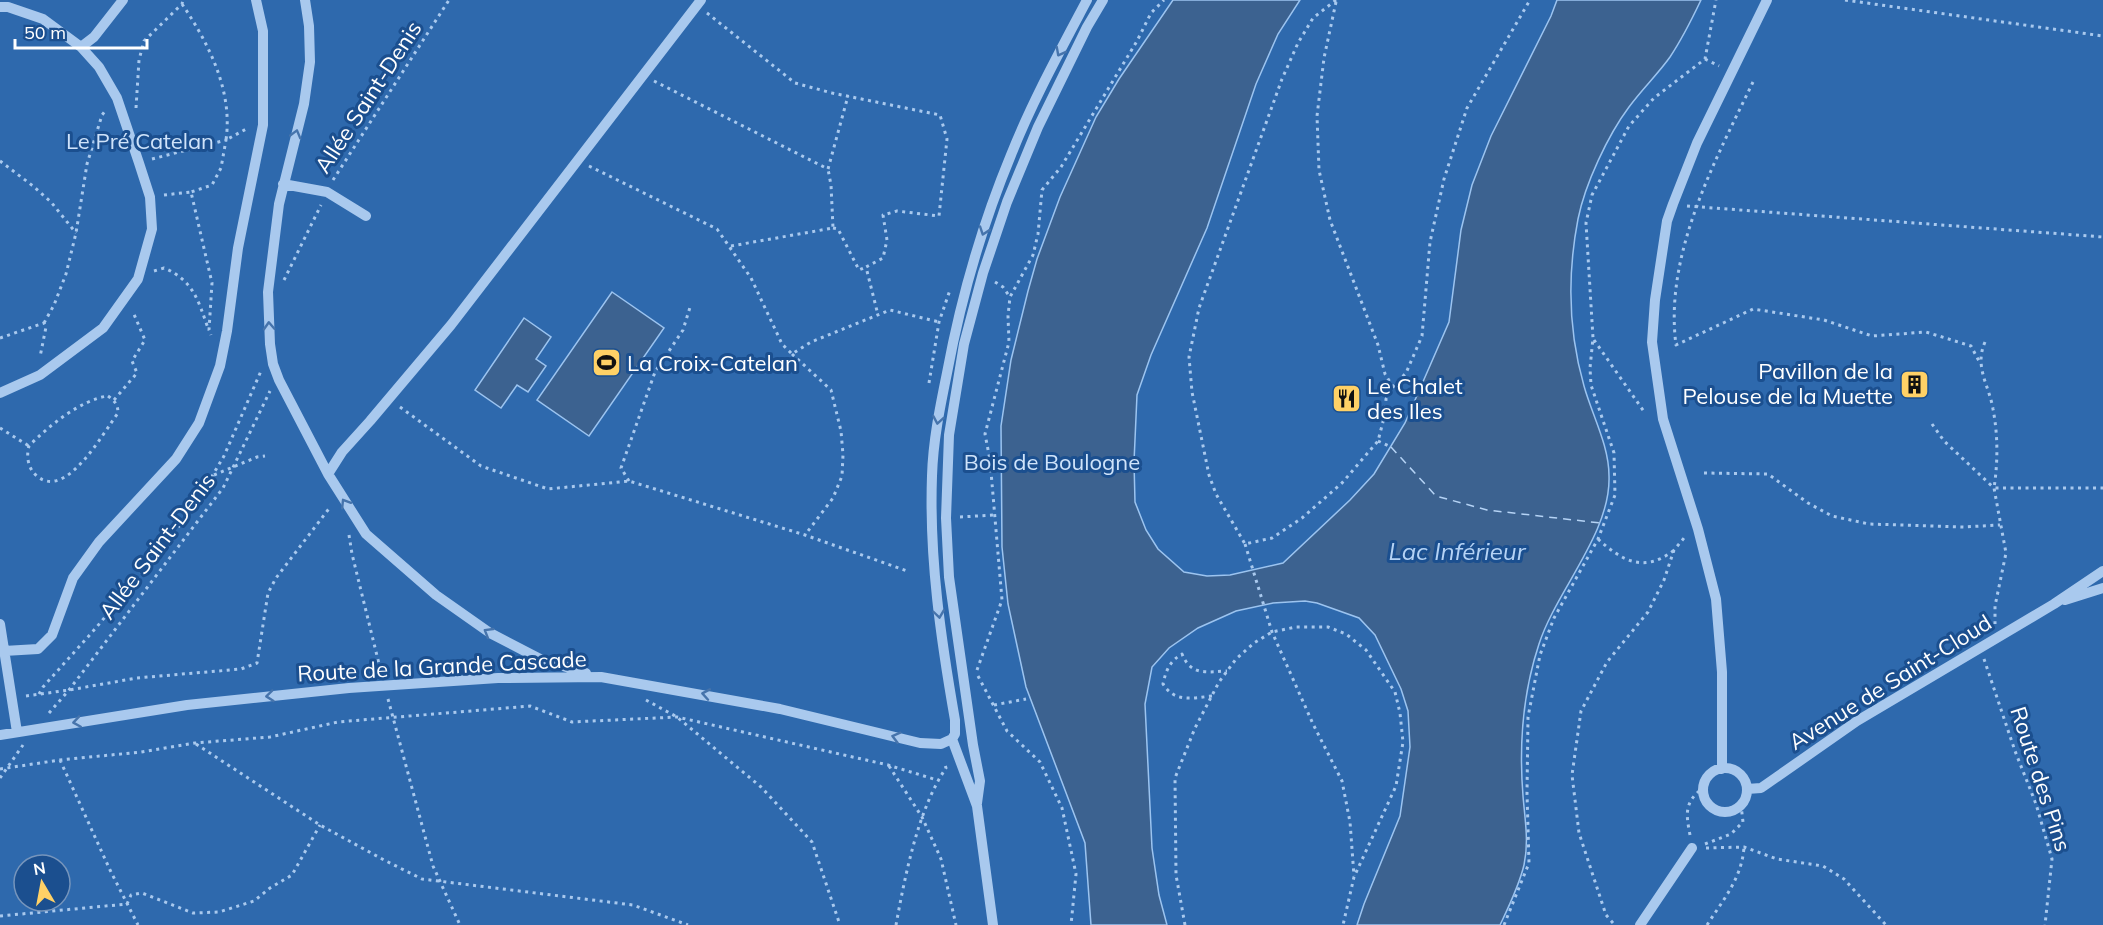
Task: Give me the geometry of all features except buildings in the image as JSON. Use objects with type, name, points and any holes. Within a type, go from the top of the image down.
[{"type":"street","points":[[81,46],[94,37],[123,0]]},
{"type":"street","points":[[4,651],[38,649],[51,635],[73,578],[99,542],[176,459],[199,423],[220,366],[226,340],[238,248],[262,120],[263,31],[256,0]]},
{"type":"street","points":[[304,0],[309,26],[310,62],[304,104],[283,184],[268,292],[270,344],[273,364],[279,380],[346,506],[366,534],[436,596],[469,620],[518,649],[540,659],[601,677]]},
{"type":"street","points":[[993,925],[977,806],[952,739],[955,734],[955,720],[937,600],[931,520],[936,426],[958,316],[992,205],[1011,154],[1047,75],[1087,0]]},
{"type":"street","points":[[977,806],[980,781],[949,577],[946,519],[949,435],[964,344],[983,273],[1007,202],[1038,127],[1087,27],[1103,0]]},
{"type":"street","points":[[1722,769],[1722,672],[1716,599],[1698,529],[1664,419],[1652,342],[1655,300],[1673,204],[1697,143],[1767,0]]},
{"type":"street","points":[[328,474],[342,452],[451,325],[699,3]]},
{"type":"street","points":[[0,7],[8,7],[43,19],[81,46],[99,67],[117,98],[140,163],[150,197],[152,229],[138,279],[103,328],[40,375],[0,393]]},
{"type":"street","points":[[283,184],[327,192],[366,216]]},
{"type":"street","name":"Avenue de Saint-Cloud","points":[[1747,789],[1761,788],[1857,721],[2054,604],[2103,571]]},
{"type":"street","name":"Avenue de Saint-Cloud","points":[[2054,604],[2103,588]]},
{"type":"street","points":[[0,624],[17,732]]},
{"type":"street","name":"Route de la Grande Cascade","points":[[0,735],[188,705],[385,686],[498,678],[601,677],[780,709],[920,743],[942,744],[952,739]]},
{"type":"street","points":[[1722,769],[1737,772],[1743,778],[1747,789],[1741,805],[1732,810],[1720,811],[1711,807],[1705,800],[1703,788],[1709,775],[1722,769]]},
{"type":"street","points":[[1640,925],[1692,848]]},
{"type":"path","name":"Allée Saint-Denis","points":[[283,283],[327,192],[449,0]]},
{"type":"path","points":[[1071,925],[1076,874],[1062,808],[1040,762],[1007,731],[976,673],[1002,600],[990,460],[985,434],[1009,342],[1008,316],[1011,297],[1033,255],[1038,234],[1042,190],[1061,167],[1137,41],[1151,13],[1164,0]]},
{"type":"path","points":[[1336,0],[1324,58],[1317,116],[1319,170],[1330,220],[1378,345],[1385,374],[1393,387]]},
{"type":"path","points":[[1336,0],[1313,18],[1298,43],[1282,79],[1199,308],[1189,357],[1192,392],[1209,475],[1216,494],[1245,544],[1272,632],[1341,781],[1350,822],[1354,876]]},
{"type":"path","points":[[1245,544],[1272,538],[1302,518],[1342,483],[1378,441],[1385,414],[1386,399],[1406,373],[1422,336],[1430,242],[1444,179],[1467,108],[1530,0]]},
{"type":"path","points":[[1504,925],[1529,863],[1528,717],[1540,655],[1554,618],[1598,539],[1615,495],[1614,453],[1591,385],[1593,338],[1586,223],[1593,195],[1629,126],[1654,98],[1705,59],[1716,0]]},
{"type":"path","points":[[1845,0],[2103,36]]},
{"type":"path","points":[[130,133],[135,114],[139,60],[144,41],[183,2],[202,34],[222,83],[229,121],[226,140],[220,168],[212,185],[191,192],[150,197]]},
{"type":"path","points":[[699,3],[795,83],[940,115],[947,139],[939,216],[897,211],[883,215],[887,240],[883,258],[866,267],[859,270],[838,229],[833,228],[730,246]]},
{"type":"path","points":[[1705,59],[1719,66]]},
{"type":"path","points":[[644,76],[828,170]]},
{"type":"path","points":[[1753,82],[1696,207],[1689,229],[1678,275],[1676,345],[1753,309],[1824,320],[1872,336],[1926,332],[1971,346],[1980,363],[1993,407],[1996,430],[1998,467],[1995,488],[2006,553],[1995,606],[1995,638]]},
{"type":"path","points":[[833,228],[828,170],[848,96]]},
{"type":"path","points":[[0,338],[44,322],[54,305],[66,274],[76,233],[87,164],[102,115],[117,98]]},
{"type":"path","points":[[140,163],[226,140],[262,120]]},
{"type":"path","points":[[581,159],[591,168],[717,229],[751,278],[782,344],[831,390],[842,431],[842,476],[833,498],[805,535]]},
{"type":"path","points":[[0,161],[45,197],[76,233]]},
{"type":"path","points":[[191,192],[212,283],[209,330]]},
{"type":"path","points":[[1673,204],[2103,237]]},
{"type":"path","points":[[138,279],[164,267],[178,274],[196,294],[212,339]]},
{"type":"path","points":[[866,267],[878,315]]},
{"type":"path","points":[[114,400],[136,374],[132,361],[145,340],[125,297]]},
{"type":"path","points":[[629,481],[621,468],[651,382],[655,372],[683,330],[691,304]]},
{"type":"path","points":[[792,354],[811,342],[890,310],[939,322]]},
{"type":"path","points":[[40,375],[39,365],[46,327],[44,322]]},
{"type":"path","points":[[1593,338],[1645,413]]},
{"type":"path","points":[[1980,363],[1985,342]]},
{"type":"path","points":[[39,694],[167,543],[213,476],[265,363],[270,344]]},
{"type":"path","name":"Allée Saint-Denis","points":[[43,719],[69,690],[223,488],[269,393],[279,380]]},
{"type":"path","points":[[108,396],[118,407],[118,413],[83,462],[63,479],[53,482],[42,480],[33,473],[29,463],[29,446],[42,433],[76,409],[101,397],[108,396]]},
{"type":"path","points":[[389,398],[482,466],[548,489],[629,481],[805,535],[906,572]]},
{"type":"path","points":[[1932,424],[1944,441],[1995,488],[2103,488]]},
{"type":"path","points":[[0,428],[29,446]]},
{"type":"path","points":[[1378,441],[1391,447]]},
{"type":"path","points":[[213,476],[257,457],[266,456]]},
{"type":"path","points":[[1704,473],[1768,474],[1808,503],[1832,516],[1869,524],[1964,527],[2000,525]]},
{"type":"path","points":[[12,698],[137,678],[241,669],[257,663],[268,593],[276,578],[332,507],[331,499]]},
{"type":"path","points":[[346,506],[352,554],[393,717],[434,866],[460,925]]},
{"type":"path","points":[[946,519],[994,515]]},
{"type":"path","points":[[1598,539],[1627,560],[1643,564],[1654,562],[1674,550],[1684,538]]},
{"type":"path","points":[[1612,923],[1606,915],[1579,833],[1572,775],[1581,711],[1607,662],[1648,612],[1664,580],[1674,550]]},
{"type":"path","points":[[1185,925],[1176,875],[1175,778],[1195,728],[1227,671],[1236,659],[1261,638],[1272,632],[1296,627],[1328,627],[1346,634],[1366,650],[1395,692],[1403,742],[1396,786],[1354,876],[1342,925]]},
{"type":"path","name":"Route des Pins","points":[[1980,646],[2036,804],[2052,858],[2045,925]]},
{"type":"path","points":[[1212,696],[1181,698],[1169,693],[1163,684],[1170,664],[1174,658],[1182,654],[1186,663],[1197,671],[1227,671]]},
{"type":"path","points":[[639,697],[677,717],[762,787],[812,843],[840,925]]},
{"type":"path","points":[[994,705],[1026,699]]},
{"type":"path","points":[[0,769],[195,743],[270,737],[338,722],[530,706],[572,722],[677,717],[888,765],[937,780]]},
{"type":"path","points":[[0,778],[25,741]]},
{"type":"path","points":[[195,743],[320,825],[422,879],[633,905],[688,925]]},
{"type":"path","points":[[60,760],[138,925]]},
{"type":"path","points":[[888,765],[922,817],[941,859],[956,925]]},
{"type":"path","points":[[896,925],[922,817],[937,780],[946,768]]},
{"type":"path","points":[[1692,848],[1686,812],[1694,795],[1703,788]]},
{"type":"path","points":[[1692,848],[1731,834],[1743,822],[1741,805]]},
{"type":"path","points":[[127,904],[131,894],[142,893],[193,913],[219,912],[254,901],[292,875],[320,825]]},
{"type":"path","points":[[1692,848],[1744,848],[1777,860],[1823,866],[1844,879],[1886,925]]},
{"type":"path","points":[[1707,925],[1738,878],[1744,848]]},
{"type":"path","points":[[0,916],[127,904]]},
{"type":"green space","name":"Bois de Boulogne","points":[[0,0],[2103,0],[2103,925],[0,925]]},
{"type":"water","name":"Lac Inférieur","points":[[1173,0],[1300,0],[1278,34],[1256,84],[1207,228],[1151,355],[1137,395],[1135,502],[1146,530],[1158,549],[1184,572],[1207,576],[1230,575],[1283,563],[1350,500],[1374,474],[1405,423],[1449,322],[1461,230],[1472,185],[1491,136],[1557,0],[1701,0],[1670,57],[1634,100],[1613,131],[1598,160],[1581,205],[1572,261],[1572,324],[1584,386],[1606,453],[1609,476],[1607,497],[1592,540],[1547,624],[1529,681],[1522,739],[1525,856],[1517,888],[1500,925],[1357,925],[1400,816],[1410,747],[1408,711],[1401,689],[1375,635],[1359,618],[1305,601],[1273,603],[1236,611],[1198,628],[1169,648],[1152,667],[1145,704],[1152,848],[1159,895],[1167,925],[1091,925],[1085,843],[1026,687],[1008,604],[1002,547],[1001,426],[1011,360],[1028,291],[1060,197],[1096,117]]},
{"type":"water","points":[[612,292],[664,328],[589,436],[537,400]]},
{"type":"water","points":[[524,318],[551,337],[536,359],[546,366],[528,392],[517,385],[501,408],[475,390]]},
{"type":"ferry route","points":[[1391,447],[1436,496],[1487,510],[1600,523]]},
{"type":"place","name":"La Croix-Catelan","points":[[606,363]]},
{"type":"place","name":"Pavillon de la Pelouse de la Muette","points":[[1914,384]]},
{"type":"place","name":"Le Chalet des Iles","points":[[1346,399]]},
{"type":"park label","name":"Le Pré Catelan","points":[[140,141]]}]
